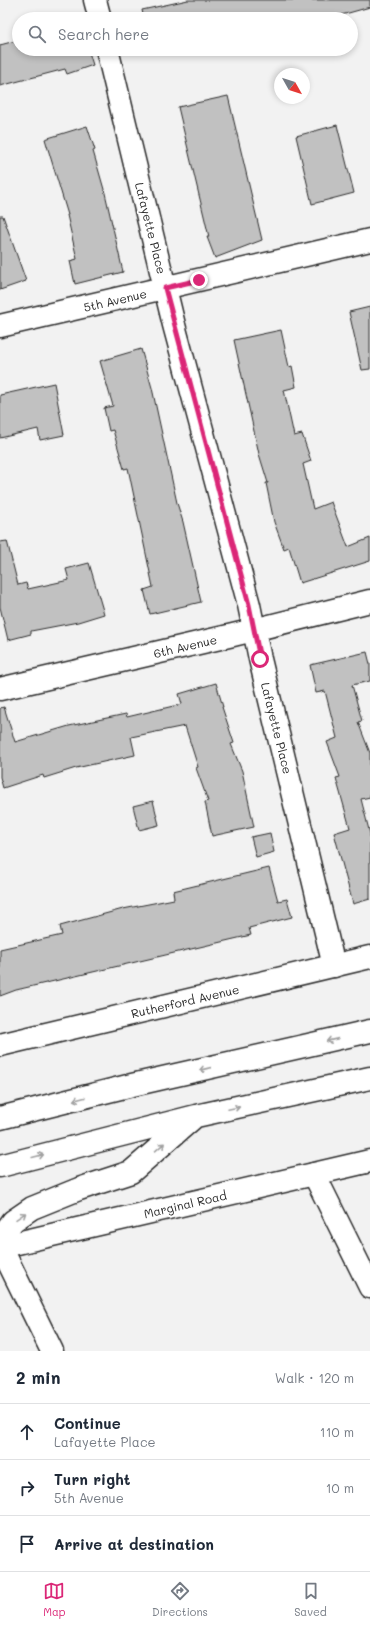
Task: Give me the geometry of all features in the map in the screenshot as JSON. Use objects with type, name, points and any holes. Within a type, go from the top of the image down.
[{"type":"main road","points":[[95,0],[98,12]]},
{"type":"main road","name":"Lafayette Place","points":[[109,56],[165,288],[254,630],[334,966]]},
{"type":"main road","name":"5th Avenue","points":[[0,326],[370,240]]},
{"type":"main road","name":"6th Avenue","points":[[0,690],[370,601]]},
{"type":"main road","name":"Rutherford Avenue","points":[[0,1044],[370,957]]},
{"type":"main road","points":[[0,1118],[370,1031]]},
{"type":"main road","points":[[0,1166],[196,1116],[370,1078]]},
{"type":"main road","points":[[52,1351],[1,1247],[2,1236],[13,1221],[32,1208],[79,1189],[131,1172],[196,1116]]},
{"type":"main road","name":"Marginal Road","points":[[1,1247],[370,1161]]},
{"type":"main road","points":[[314,1174],[370,1288]]},
{"type":"building","points":[[188,0],[370,0],[370,7],[352,12],[142,12],[142,10]]},
{"type":"building","points":[[12,42],[12,56],[90,56],[93,65],[67,74],[65,69],[0,86],[0,45]]},
{"type":"building","points":[[228,96],[262,240],[215,258],[207,237],[209,237],[178,107]]},
{"type":"building","points":[[337,125],[354,193],[312,204],[296,136]]},
{"type":"building","points":[[87,126],[95,150],[93,151],[105,193],[123,272],[75,284],[70,261],[77,259],[68,215],[45,139]]},
{"type":"building","points":[[0,216],[3,216],[26,281],[0,290]]},
{"type":"building","points":[[370,307],[370,369],[362,370],[349,312]]},
{"type":"building","points":[[281,330],[289,367],[292,366],[296,387],[284,390],[294,436],[302,434],[311,461],[303,464],[313,509],[331,502],[348,547],[370,538],[370,561],[300,583],[289,547],[284,549],[274,522],[266,483],[268,483],[259,454],[234,340]]},
{"type":"building","points":[[141,349],[152,388],[177,503],[183,522],[201,602],[150,614],[144,590],[153,587],[128,468],[124,469],[113,430],[109,431],[104,408],[113,406],[100,361]]},
{"type":"building","points":[[54,383],[64,435],[40,440],[38,429],[0,438],[0,395]]},
{"type":"building","points":[[7,541],[18,585],[26,583],[28,589],[69,580],[66,569],[89,563],[104,614],[78,622],[31,631],[31,634],[8,640],[0,607],[0,542]]},
{"type":"building","points":[[367,652],[370,664],[370,681],[352,685],[362,721],[358,722],[370,753],[370,797],[361,799],[370,834],[370,899],[353,904],[334,833],[350,828],[336,778],[340,777],[327,742],[337,738],[325,691],[316,693],[310,665]]},
{"type":"building","points":[[216,683],[234,743],[231,744],[242,771],[254,827],[212,836],[205,802],[208,801],[196,768],[198,767],[185,726],[131,737],[135,755],[76,768],[44,778],[43,775],[3,788],[0,777],[0,708],[4,707],[15,742],[69,726],[126,714],[127,717],[182,704],[179,694]]},
{"type":"building","points":[[153,801],[159,825],[139,830],[133,806]]},
{"type":"building","points":[[270,833],[274,852],[256,857],[251,837]]},
{"type":"building","points":[[269,868],[278,901],[287,899],[292,917],[249,928],[251,935],[16,990],[0,996],[0,949],[62,935],[60,926],[123,909],[174,899],[173,891]]},
{"type":"route","points":[[199,280],[165,288],[249,605],[260,659]]}]
